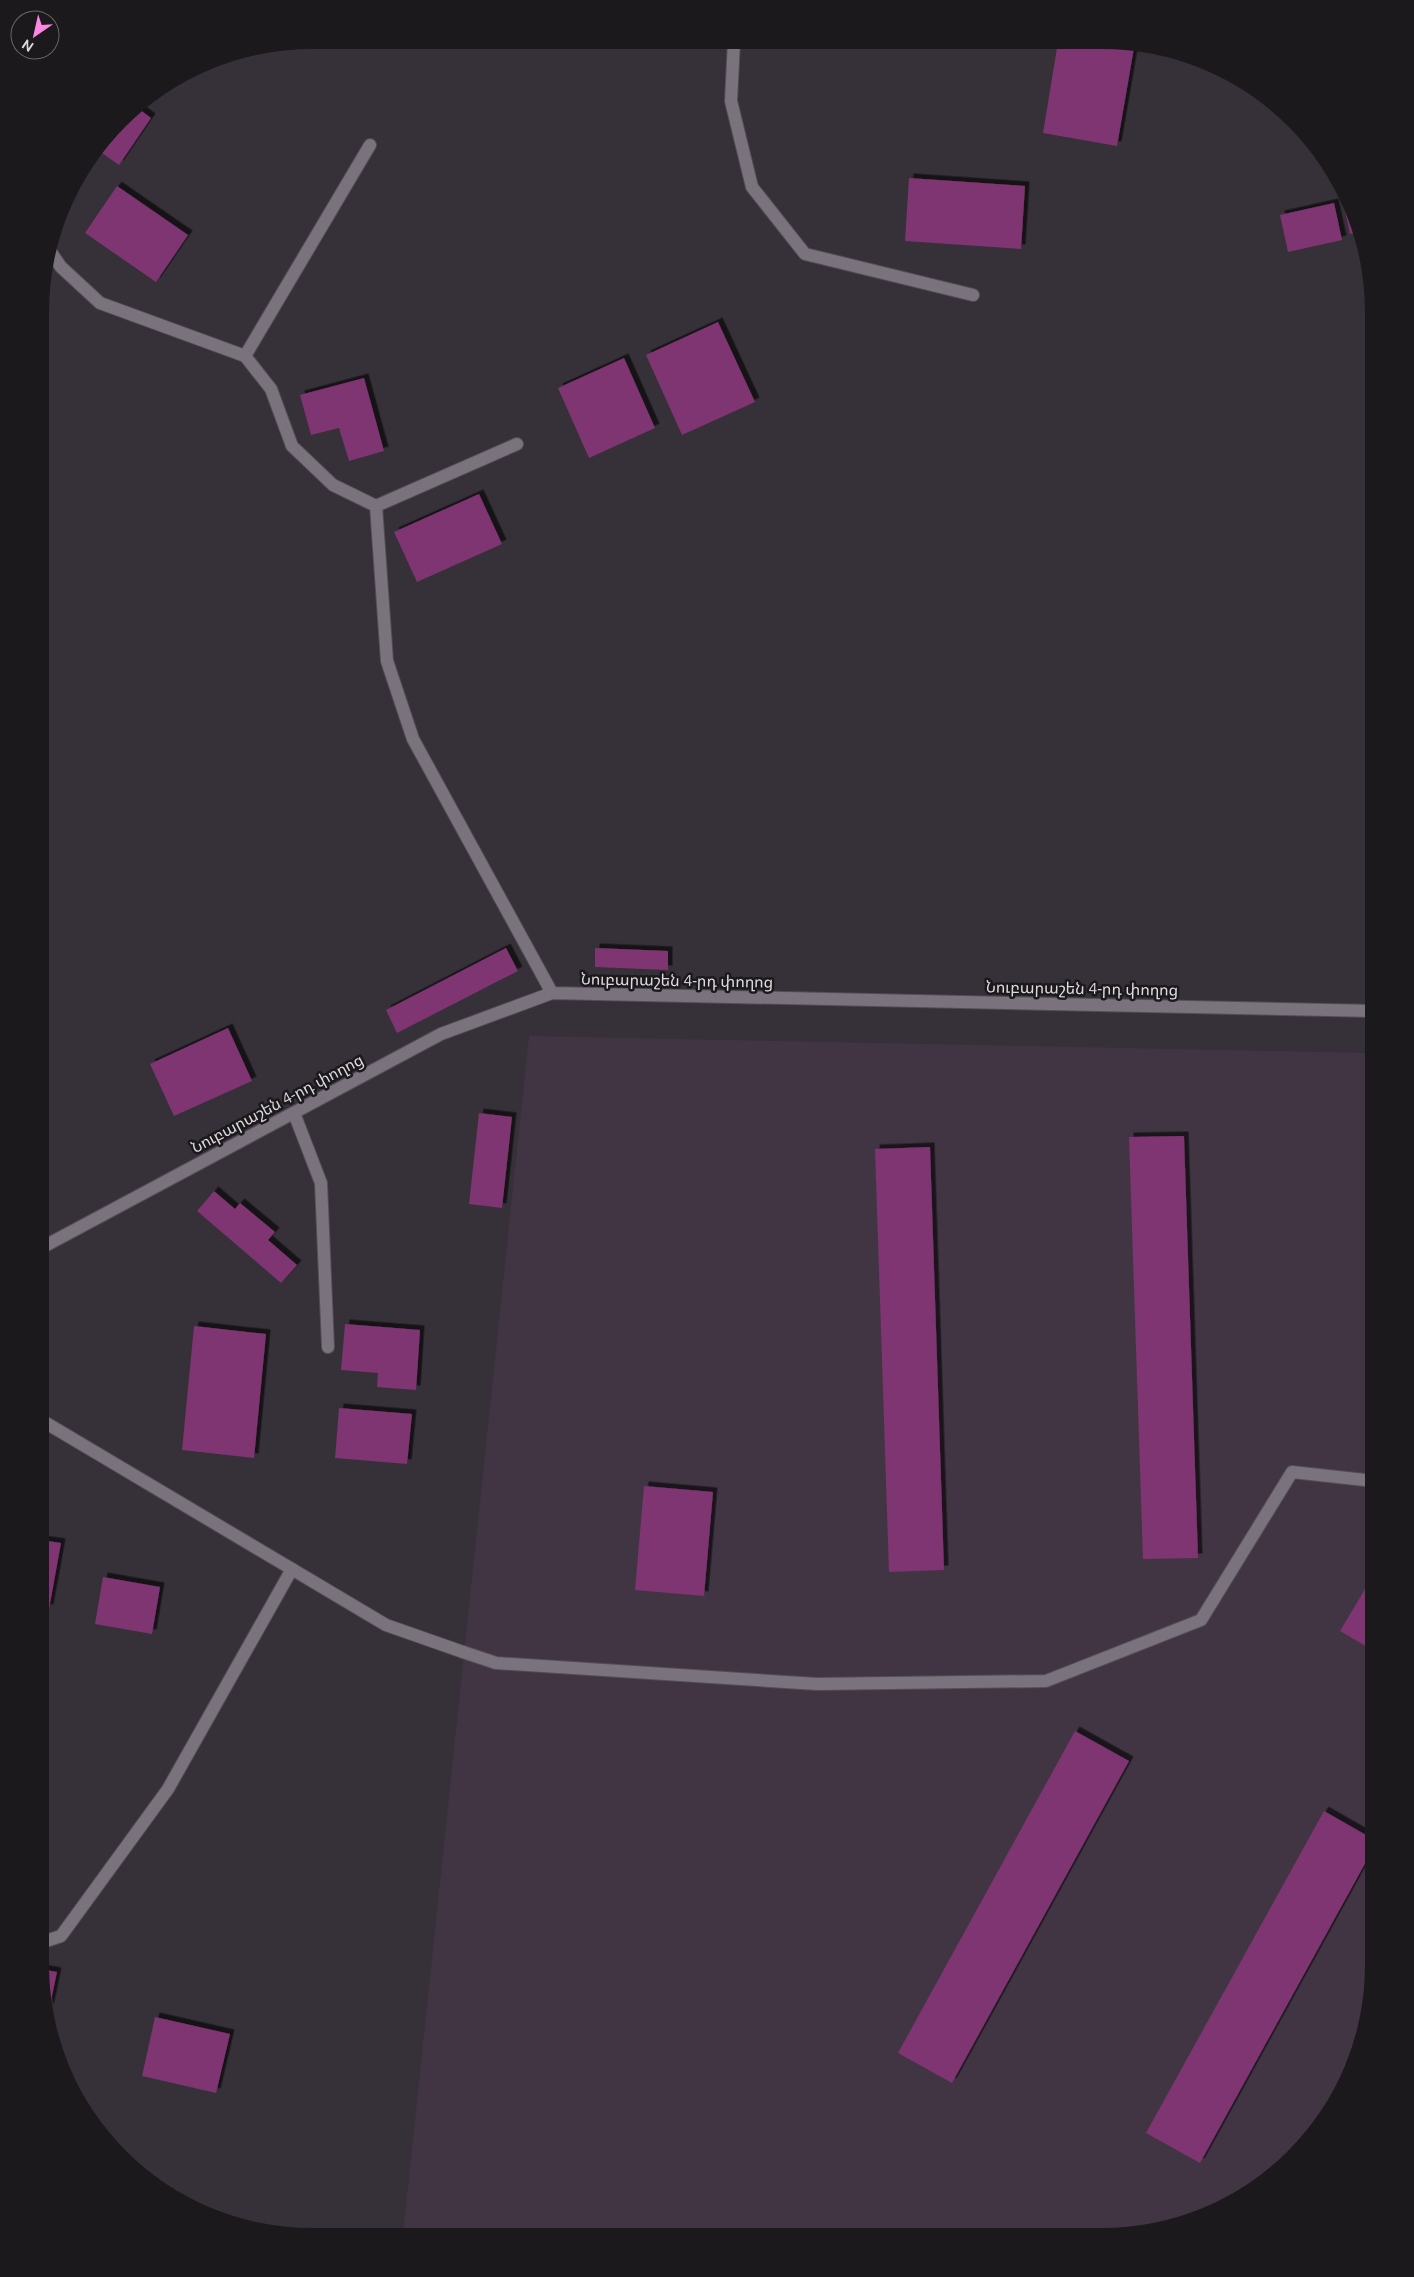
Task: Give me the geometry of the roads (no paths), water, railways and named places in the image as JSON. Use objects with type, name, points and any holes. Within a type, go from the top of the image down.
[{"type":"street","points":[[734,49],[731,102],[752,187],[805,254],[973,295]]},
{"type":"street","points":[[245,356],[370,145]]},
{"type":"street","points":[[55,258],[61,267],[100,303],[245,356],[271,389],[292,446],[333,484],[376,506]]},
{"type":"street","points":[[376,506],[517,444]]},
{"type":"street","points":[[376,506],[387,661],[413,739],[552,993]]},
{"type":"street","name":"Նուբարաշեն 4-րդ փողոց","points":[[49,1244],[441,1034],[552,993],[1365,1011]]},
{"type":"street","points":[[294,1113],[321,1183],[328,1347]]},
{"type":"street","points":[[49,1425],[386,1625],[496,1664],[817,1684],[1046,1681],[1201,1620],[1292,1472],[1365,1480]]},
{"type":"street","points":[[49,1940],[61,1936],[168,1789],[292,1569]]}]
